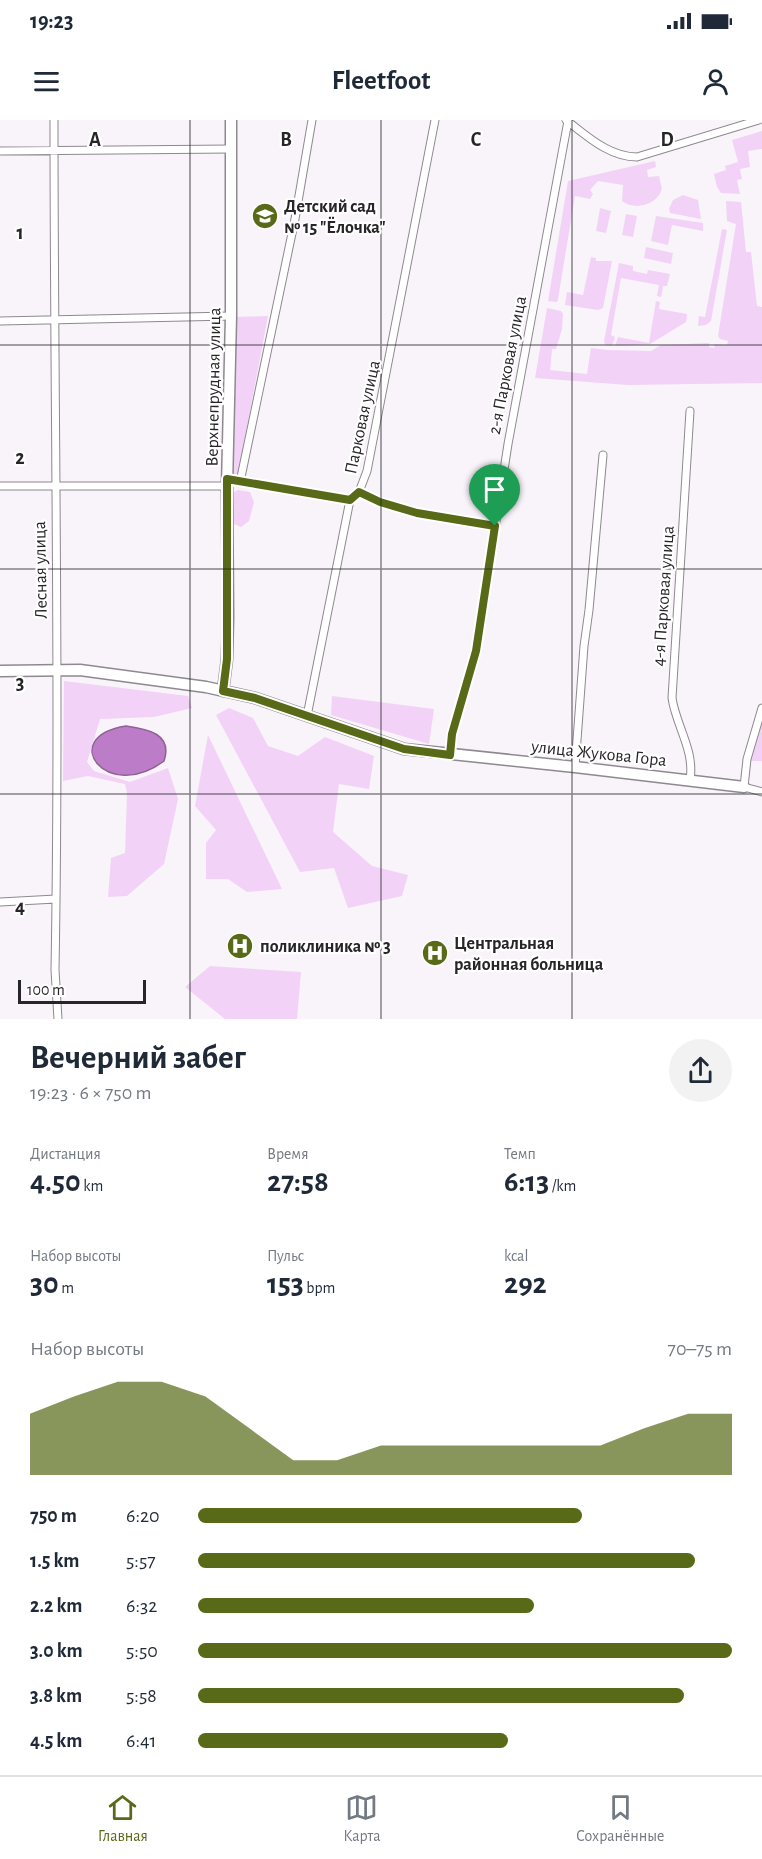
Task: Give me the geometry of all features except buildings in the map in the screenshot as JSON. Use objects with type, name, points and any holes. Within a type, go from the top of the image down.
[{"type":"street","name":"Лесная улица","points":[[54,120],[54,486],[57,669],[55,970],[58,1019]]},
{"type":"street","name":"Верхнепрудная улица","points":[[223,691],[228,625],[227,483],[231,316],[231,120]]},
{"type":"street","points":[[240,482],[295,219],[312,120]]},
{"type":"street","name":"Парковая улица","points":[[307,716],[350,500],[359,492],[367,471],[435,120]]},
{"type":"street","points":[[567,121],[612,152],[625,157],[637,157],[759,120]]},
{"type":"street","name":"2-я Парковая улица","points":[[450,755],[452,734],[476,651],[512,422],[567,121]]},
{"type":"street","points":[[0,152],[231,148]]},
{"type":"street","points":[[0,321],[231,316]]},
{"type":"street","name":"4-я Парковая улица","points":[[690,411],[672,698],[674,714],[687,744],[690,758],[690,780]]},
{"type":"street","points":[[575,766],[603,455]]},
{"type":"street","points":[[0,486],[240,482],[350,500]]},
{"type":"street","points":[[359,492],[380,502],[417,513],[495,526]]},
{"type":"street","name":"улица Жукова Гора","points":[[0,672],[57,669],[120,675],[255,698],[404,749],[575,766],[744,787]]},
{"type":"street","points":[[762,708],[747,759],[744,787],[762,792]]},
{"type":"street","points":[[0,902],[56,899]]},
{"type":"shaded area","points":[[762,131],[762,149],[748,151],[750,167],[740,169],[742,179],[737,180],[740,194],[721,193],[714,174],[726,170],[725,166],[738,162],[732,140]]},
{"type":"shaded area","points":[[655,161],[656,167],[647,170],[648,177],[659,176],[662,189],[655,199],[645,205],[633,206],[622,201],[623,185],[598,181],[590,190],[593,194],[590,199],[575,196],[558,299],[557,302],[548,301],[568,181]]},
{"type":"shaded area","points":[[683,195],[698,200],[701,219],[670,213],[669,209],[673,200]]},
{"type":"shaded area","points":[[726,201],[741,202],[746,252],[751,252],[757,306],[762,307],[762,383],[628,385],[535,378],[547,308],[561,311],[563,314],[562,329],[556,349],[552,349],[550,370],[587,374],[591,348],[651,351],[661,345],[709,343],[709,347],[714,348],[715,344],[727,345],[728,341],[718,336],[736,224],[727,221]]},
{"type":"shaded area","points":[[600,208],[611,211],[606,233],[596,231]]},
{"type":"shaded area","points":[[626,214],[637,216],[633,237],[622,235]]},
{"type":"shaded area","points":[[656,216],[703,223],[703,231],[672,225],[668,245],[651,241]]},
{"type":"shaded area","points":[[722,229],[727,230],[711,321],[706,325],[698,326],[699,316],[705,317]]},
{"type":"shaded area","points":[[646,247],[673,253],[671,264],[644,258]]},
{"type":"shaded area","points":[[591,257],[596,258],[596,261],[612,261],[603,308],[598,310],[565,305],[567,292],[583,295]]},
{"type":"shaded area","points":[[619,263],[633,266],[633,271],[647,274],[648,270],[670,274],[667,286],[663,286],[661,297],[657,296],[659,285],[621,278],[611,335],[615,337],[612,346],[605,345],[604,341]]},
{"type":"shaded area","points":[[656,301],[660,302],[659,309],[687,314],[686,322],[650,344],[615,346],[618,337],[649,343]]},
{"type":"shaded area","points":[[268,316],[238,474],[233,474],[235,317]]},
{"type":"shaded area","points":[[238,490],[250,492],[254,502],[249,521],[241,527],[234,524],[231,518],[234,492]]},
{"type":"shaded area","points":[[64,681],[188,696],[192,708],[154,717],[100,719],[87,762],[94,771],[130,782],[168,768],[178,799],[164,864],[127,896],[108,897],[111,858],[125,853],[127,793],[125,784],[88,776],[63,781]]},
{"type":"shaded area","points":[[332,696],[434,709],[429,744],[331,715]]},
{"type":"shaded area","points":[[229,708],[253,718],[268,746],[298,756],[325,737],[374,756],[369,789],[339,784],[333,832],[372,866],[408,875],[402,896],[348,908],[334,868],[300,872],[216,715]]},
{"type":"shaded area","points":[[762,721],[762,761],[748,761]]},
{"type":"shaded area","points":[[126,726],[157,734],[165,745],[164,761],[143,772],[124,775],[108,772],[97,764],[92,753],[94,742],[105,732]]},
{"type":"shaded area","points":[[208,735],[282,889],[247,892],[228,879],[206,879],[206,843],[216,830],[195,806]]},
{"type":"shaded area","points":[[210,966],[301,972],[297,1019],[225,1019],[185,987]]},
{"type":"place","name":"Детский сад № 15 \"Ёлочка\"","points":[[265,216]]},
{"type":"place","name":"поликлиника № 3","points":[[240,946]]},
{"type":"place","name":"Центральная районная больница","points":[[435,953]]},
{"type":"route","points":[[227,479],[350,500],[359,492],[380,502],[417,513],[495,526],[476,651],[452,734],[450,755],[404,749],[255,698],[223,691],[227,659],[228,617],[227,479]]}]
